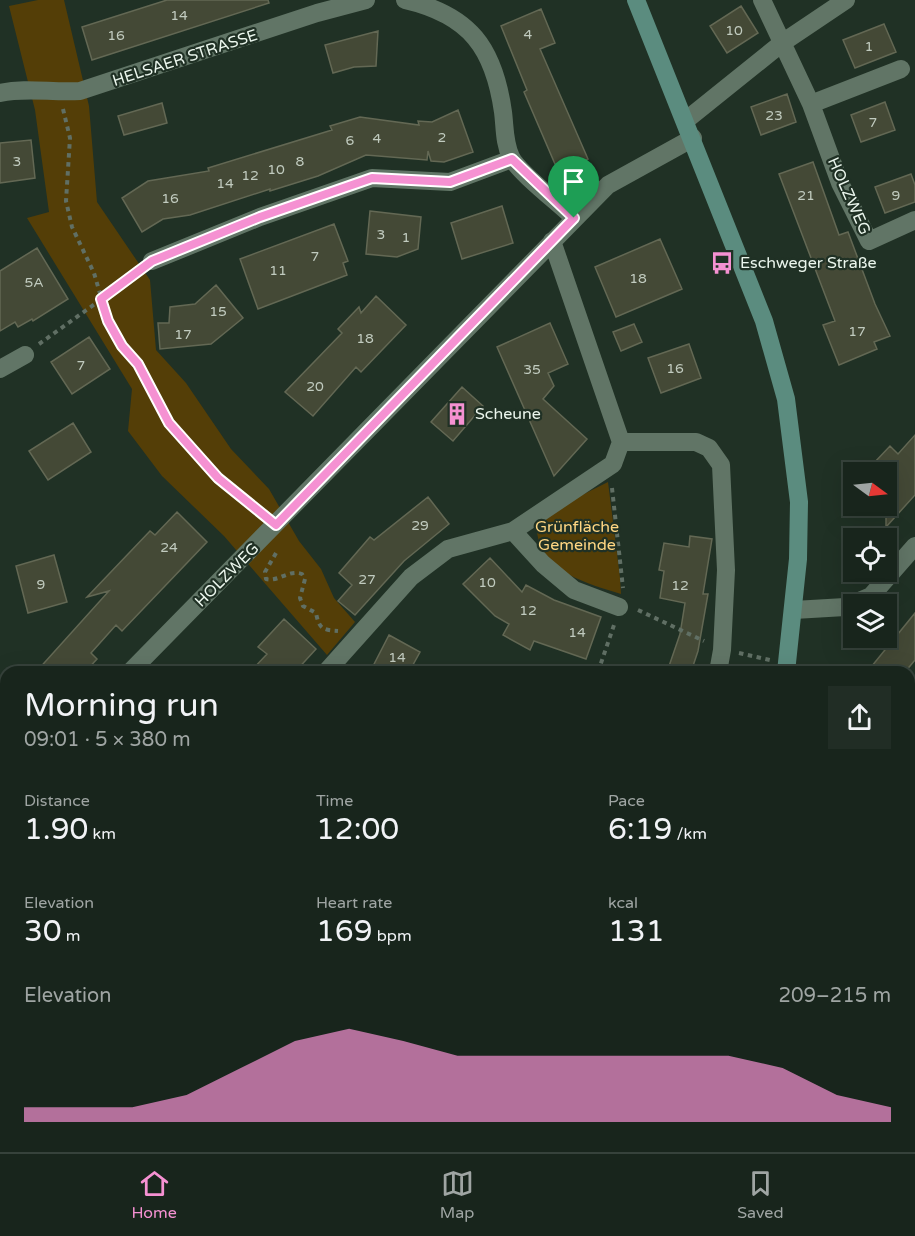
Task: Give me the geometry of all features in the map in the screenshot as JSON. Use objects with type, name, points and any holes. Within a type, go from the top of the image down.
[{"type":"main road","points":[[636,0],[693,138],[764,321],[786,399],[799,502],[794,610],[788,666]]},
{"type":"street","name":"HELSAER STRASSE","points":[[0,93],[16,89],[54,93],[80,92],[366,0]]},
{"type":"street","points":[[405,0],[427,5],[455,19],[482,45],[495,70],[506,140],[512,159],[574,218]]},
{"type":"street","name":"HOLZWEG","points":[[762,0],[811,104],[840,183],[869,241],[915,220]]},
{"type":"street","points":[[685,121],[782,43],[846,0]]},
{"type":"street","points":[[811,104],[901,69]]},
{"type":"street","name":"HOLZWEG","points":[[136,666],[608,185],[693,138]]},
{"type":"street","points":[[152,261],[260,217],[372,178],[450,182],[512,159]]},
{"type":"street","points":[[336,666],[352,641],[411,577],[448,549],[513,531],[610,466],[621,442],[552,241]]},
{"type":"street","points":[[0,369],[25,355]]},
{"type":"street","points":[[621,442],[696,442],[709,448],[721,465],[726,570],[719,666]]},
{"type":"street","points":[[513,531],[543,564],[574,590],[622,607]]},
{"type":"street","points":[[794,610],[845,607],[871,596],[915,546]]},
{"type":"path","points":[[54,93],[64,110],[70,138],[66,201],[72,227],[94,273],[108,321],[122,346],[138,364],[169,423],[218,478],[276,525],[281,540],[265,572],[266,579],[273,580],[294,571],[302,574],[305,579],[300,598],[303,606],[316,613],[318,625],[323,630],[344,632],[352,641]]},
{"type":"path","points":[[25,355],[152,261]]},
{"type":"path","points":[[600,666],[622,607],[610,466]]},
{"type":"path","points":[[622,607],[722,650],[781,666]]},
{"type":"green space","points":[[38,0],[64,0],[89,106],[97,202],[150,280],[156,350],[186,383],[231,449],[269,489],[299,541],[321,569],[334,598],[355,622],[327,655],[224,536],[162,476],[128,431],[132,389],[27,218],[49,212],[35,110],[9,6]]},
{"type":"green space","name":"Grünfläche Gemeinde","points":[[608,482],[621,594],[582,581],[558,567],[548,558],[537,533],[552,510]]},
{"type":"building","points":[[167,0],[268,0],[269,3],[92,60],[82,27]]},
{"type":"building","points":[[741,6],[758,33],[727,53],[710,26]]},
{"type":"building","points":[[541,9],[555,43],[540,49],[588,159],[558,171],[524,92],[527,90],[501,26]]},
{"type":"building","points":[[884,24],[896,52],[855,68],[843,40]]},
{"type":"building","points":[[378,31],[376,66],[354,67],[333,73],[325,45]]},
{"type":"building","points":[[787,94],[796,122],[761,135],[751,107]]},
{"type":"building","points":[[885,102],[895,130],[861,142],[851,115]]},
{"type":"building","points":[[162,103],[167,123],[124,135],[118,116]]},
{"type":"building","points":[[458,110],[473,152],[444,162],[431,161],[428,151],[427,160],[366,155],[318,176],[190,215],[163,219],[142,232],[122,198],[148,181],[209,171],[208,168],[332,130],[330,126],[360,117],[419,125],[418,121],[432,122]]},
{"type":"building","points":[[31,140],[35,178],[0,183],[0,143]]},
{"type":"building","points":[[813,162],[839,235],[848,232],[875,304],[890,336],[874,342],[877,349],[839,365],[823,325],[835,321],[779,174]]},
{"type":"building","points":[[911,174],[915,185],[915,202],[885,213],[875,187]]},
{"type":"building","points":[[502,206],[513,243],[462,259],[451,223]]},
{"type":"building","points":[[370,211],[421,217],[418,249],[397,257],[366,254]]},
{"type":"building","points":[[334,224],[348,261],[343,263],[347,275],[258,309],[240,259]]},
{"type":"building","points":[[660,239],[682,289],[616,317],[595,267]]},
{"type":"building","points":[[37,248],[68,299],[33,321],[32,319],[18,327],[15,322],[0,331],[0,271]]},
{"type":"building","points":[[216,285],[243,318],[211,344],[160,349],[158,323],[169,323],[170,307],[195,304]]},
{"type":"building","points":[[376,296],[406,325],[361,372],[356,367],[313,416],[285,392],[342,333],[338,329],[359,307],[361,313]]},
{"type":"building","points":[[550,323],[568,364],[548,373],[554,386],[543,399],[587,439],[554,476],[497,347]]},
{"type":"building","points":[[634,324],[642,342],[621,351],[613,332]]},
{"type":"building","points":[[89,337],[110,369],[72,394],[51,362]]},
{"type":"building","points":[[689,344],[701,378],[661,393],[648,358]]},
{"type":"building","name":"Scheune","points":[[462,387],[483,406],[453,441],[431,422]]},
{"type":"building","points":[[73,423],[91,452],[48,480],[29,451]]},
{"type":"building","points":[[915,435],[915,495],[897,515],[897,462],[875,462],[890,446],[898,454]]},
{"type":"building","points":[[428,497],[449,524],[404,561],[355,615],[338,601],[352,585],[339,573],[370,537],[374,540]]},
{"type":"building","points":[[177,512],[207,542],[122,631],[116,625],[91,653],[97,659],[91,666],[41,666],[109,591],[87,597],[150,531],[155,535]]},
{"type":"building","points":[[886,516],[896,516],[886,527]]},
{"type":"building","points":[[690,536],[712,539],[703,594],[708,594],[698,651],[693,666],[669,666],[680,634],[685,603],[660,598],[664,571],[659,570],[664,543],[689,547]]},
{"type":"building","points":[[54,555],[67,602],[28,613],[16,566]]},
{"type":"building","points":[[490,558],[522,592],[526,585],[554,600],[601,617],[586,659],[534,641],[530,650],[503,635],[509,624],[495,616],[463,584]]},
{"type":"building","points":[[915,613],[915,660],[910,666],[872,666],[887,648],[897,648],[897,635]]},
{"type":"building","points":[[284,619],[316,649],[300,666],[256,666],[267,654],[258,647]]},
{"type":"building","points":[[389,635],[420,652],[412,666],[373,666]]},
{"type":"place","name":"Eschweger Straße","points":[[722,263]]},
{"type":"place","name":"Scheune","points":[[457,414]]},
{"type":"route","points":[[512,159],[574,218],[276,525],[218,478],[169,423],[138,364],[122,346],[108,321],[101,299],[124,281],[144,270],[152,261],[260,217],[372,178],[450,182],[512,159]]}]
